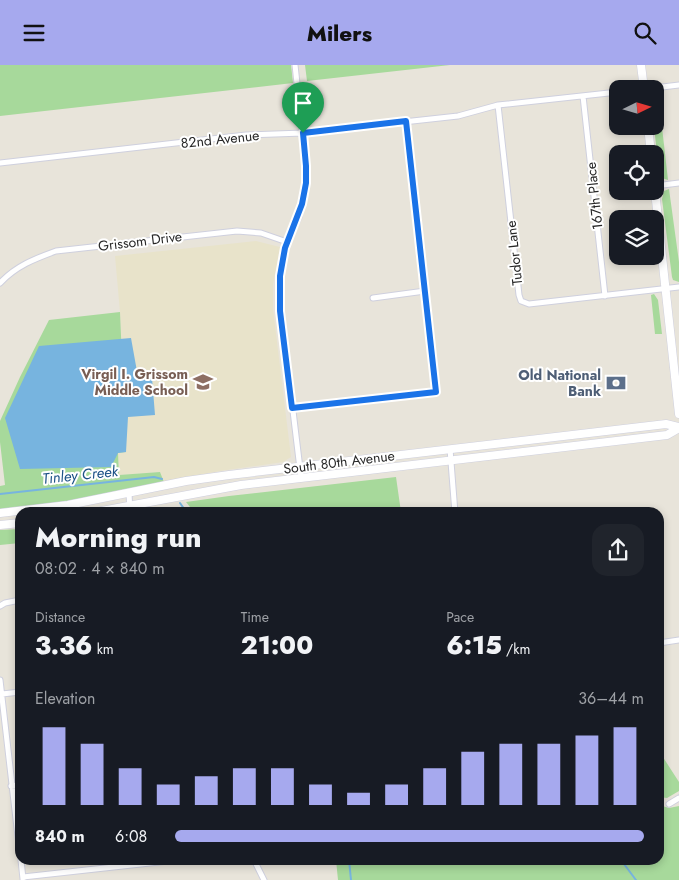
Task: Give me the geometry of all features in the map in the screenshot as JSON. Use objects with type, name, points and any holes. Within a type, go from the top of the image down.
[{"type":"street","points":[[295,65],[303,133],[306,183],[298,217],[287,242],[281,265],[279,295],[301,477]]},
{"type":"street","points":[[641,65],[644,80]]},
{"type":"street","points":[[664,87],[679,85]]},
{"type":"street","name":"82nd Avenue","points":[[0,163],[246,135],[303,133],[458,116],[498,105],[609,93]]},
{"type":"street","name":"167th Place","points":[[583,96],[605,296]]},
{"type":"street","name":"Tudor Lane","points":[[498,105],[521,301],[529,304],[679,287]]},
{"type":"street","points":[[292,408],[436,392],[406,121]]},
{"type":"street","points":[[664,185],[679,183]]},
{"type":"street","points":[[655,200],[676,369],[679,414]]},
{"type":"street","name":"Grissom Drive","points":[[0,283],[16,268],[56,251],[237,231],[261,233],[287,242]]},
{"type":"street","points":[[373,298],[425,291]]},
{"type":"street","name":"South 80th Avenue","points":[[51,507],[186,481],[299,466],[666,424],[679,428]]},
{"type":"street","name":"South 80th Avenue","points":[[139,507],[241,485],[667,435],[679,428]]},
{"type":"street","points":[[450,449],[455,507]]},
{"type":"street","points":[[129,493],[130,507]]},
{"type":"street","name":"South 80th Avenue","points":[[0,513],[15,511]]},
{"type":"street","points":[[0,525],[15,524]]},
{"type":"street","points":[[0,605],[15,600]]},
{"type":"street","points":[[664,642],[679,640]]},
{"type":"street","points":[[0,680],[15,816]]},
{"type":"street","points":[[2,694],[15,693]]},
{"type":"street","points":[[11,786],[15,786]]},
{"type":"street","points":[[669,805],[679,797]]},
{"type":"street","points":[[22,865],[23,878],[134,865]]},
{"type":"street","points":[[256,865],[264,880]]},
{"type":"shaded area","name":"Virgil I. Grissom Middle School","points":[[256,241],[280,247],[273,284],[273,309],[291,457],[283,462],[220,471],[164,482],[160,472],[119,475],[118,453],[126,452],[120,312],[115,256]]},
{"type":"green space","points":[[0,65],[291,65],[293,83],[0,116]]},
{"type":"green space","points":[[305,65],[450,65],[307,81]]},
{"type":"green space","points":[[655,135],[663,135],[668,180],[664,179],[664,145],[656,145]]},
{"type":"green space","points":[[669,189],[679,262],[679,282],[673,280],[672,277],[662,200],[664,200],[664,191]]},
{"type":"green space","points":[[654,294],[658,300],[662,334],[655,334],[651,295]]},
{"type":"green space","points":[[120,312],[126,452],[118,453],[119,475],[160,472],[164,482],[63,504],[15,507],[15,509],[0,510],[0,486],[5,485],[0,442],[0,421],[49,320]]},
{"type":"green space","points":[[396,477],[400,507],[190,507],[186,502]]},
{"type":"green space","points":[[15,529],[15,544],[0,545],[0,530]]},
{"type":"green space","points":[[664,759],[679,782],[679,791],[667,798],[664,798]]},
{"type":"green space","points":[[664,806],[669,808],[679,806],[679,880],[338,880],[336,865],[664,865]]},
{"type":"water","points":[[131,338],[138,377],[152,378],[155,415],[128,417],[126,452],[118,453],[111,467],[20,469],[5,418],[39,346]]},
{"type":"waterway","name":"Tinley Creek","points":[[0,494],[154,477],[162,479]]},
{"type":"waterway","name":"Tinley Creek","points":[[180,503],[183,507]]},
{"type":"waterway","name":"Tinley Creek","points":[[350,865],[351,880]]},
{"type":"waterway","points":[[625,865],[636,880]]},
{"type":"place","name":"Virgil I. Grissom Middle School","points":[[203,382]]},
{"type":"place","name":"Old National Bank","points":[[616,383]]},
{"type":"route","points":[[406,121],[436,392],[292,408],[279,295],[281,265],[285,248],[298,217],[306,183],[303,133],[406,121]]}]
